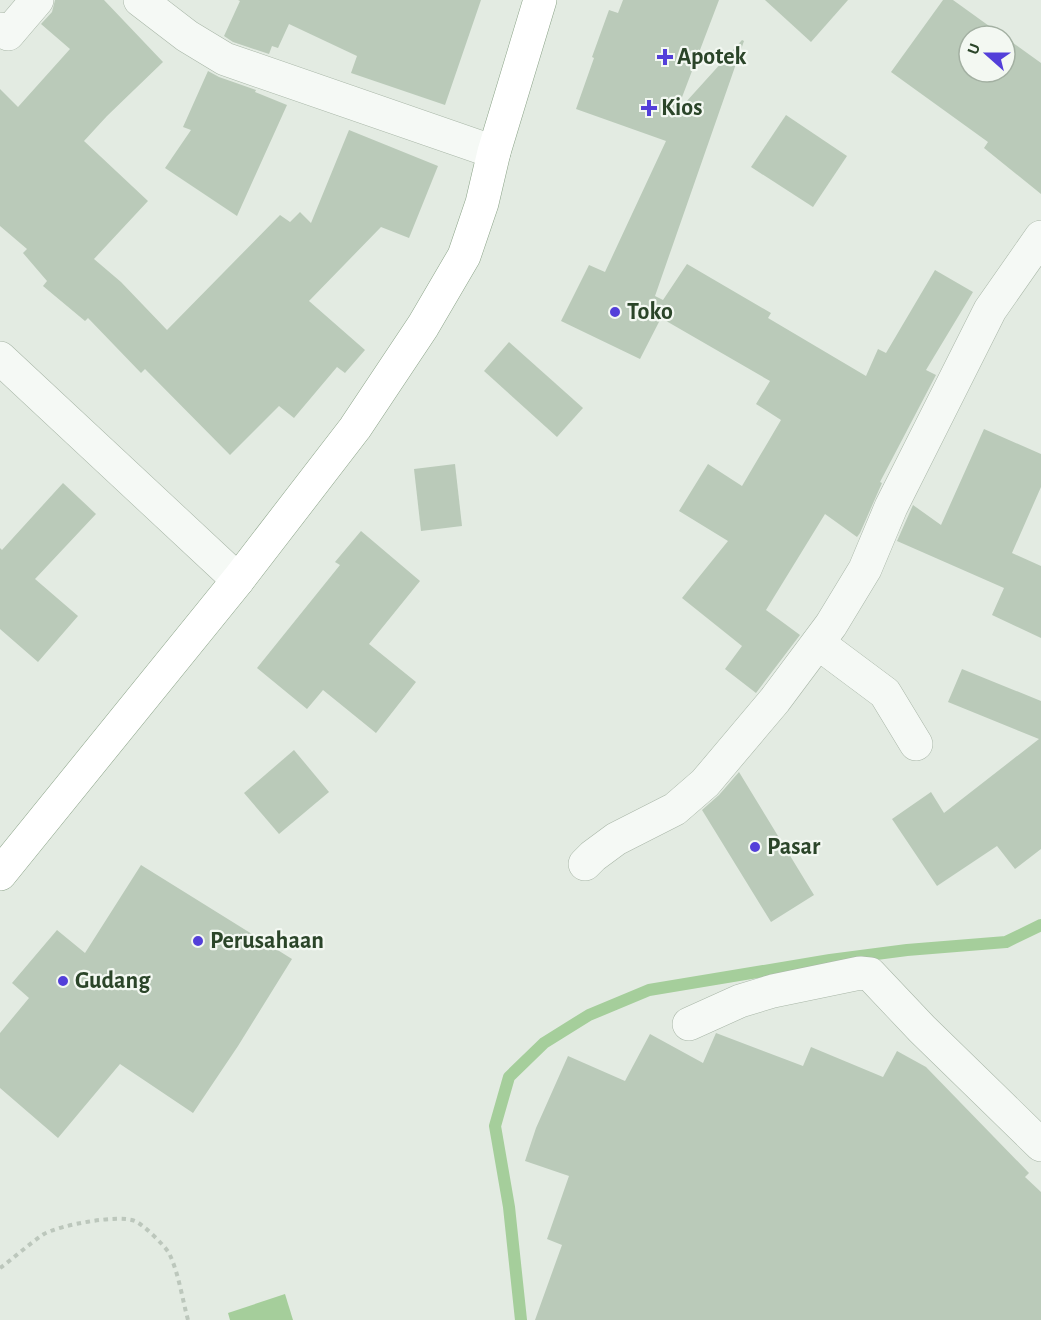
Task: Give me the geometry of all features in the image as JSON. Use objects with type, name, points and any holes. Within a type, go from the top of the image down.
[{"type":"highway","points":[[0,874],[237,580],[355,428],[423,326],[464,256],[482,202],[494,152],[540,0]]},
{"type":"street","points":[[0,29],[8,34],[37,0]]},
{"type":"street","points":[[140,0],[187,36],[225,59],[494,152]]},
{"type":"street","points":[[585,864],[616,839],[675,809],[705,783],[775,700],[818,643],[865,569],[891,507],[990,310],[1041,237]]},
{"type":"street","points":[[0,358],[237,580]]},
{"type":"street","points":[[818,643],[885,693],[916,744]]},
{"type":"street","points":[[689,1024],[740,1001],[773,991],[860,973],[870,974],[921,1029],[1041,1144]]},
{"type":"path","points":[[0,1268],[46,1233],[72,1225],[105,1220],[135,1221],[167,1250],[175,1269],[188,1320]]},
{"type":"shaded area","points":[[285,1294],[293,1320],[230,1320],[228,1313]]},
{"type":"building","points":[[55,0],[104,0],[163,62],[84,141],[148,201],[94,259],[121,282],[167,330],[280,215],[290,222],[300,212],[311,223],[349,130],[438,166],[409,238],[381,227],[309,301],[365,350],[345,373],[337,367],[294,418],[279,406],[230,455],[145,369],[141,373],[88,318],[85,321],[43,286],[47,281],[23,253],[27,249],[0,226],[0,89],[18,107],[70,49],[41,24],[52,12]]},
{"type":"building","points":[[238,0],[481,0],[445,105],[351,73],[357,56],[289,24],[278,48],[272,46],[269,54],[233,42],[224,36],[240,1]]},
{"type":"building","points":[[623,0],[719,0],[676,113],[742,40],[744,41],[655,296],[663,300],[687,264],[771,313],[768,318],[866,376],[878,349],[886,353],[935,270],[973,292],[926,370],[936,375],[880,482],[882,483],[860,533],[857,537],[825,514],[766,610],[800,635],[756,693],[725,669],[742,646],[682,598],[728,541],[679,511],[708,464],[742,486],[781,420],[756,404],[770,381],[661,318],[640,359],[561,321],[589,265],[605,272],[666,141],[576,109],[609,10],[618,13]]},
{"type":"building","points":[[765,0],[848,0],[811,42]]},
{"type":"building","points":[[943,0],[953,0],[986,24],[957,24],[957,84],[1017,84],[1017,46],[1041,63],[1041,194],[984,148],[988,142],[891,72]]},
{"type":"building","points":[[208,71],[287,105],[237,216],[165,168],[191,130],[183,127]]},
{"type":"building","name":"Kios","points":[[786,115],[847,156],[813,207],[751,167]]},
{"type":"building","points":[[509,342],[583,408],[557,437],[484,371]]},
{"type":"building","points":[[984,429],[1041,454],[1041,487],[1012,553],[1041,566],[1041,638],[992,615],[1004,588],[897,541],[913,505],[941,525]]},
{"type":"building","points":[[455,464],[462,526],[421,531],[414,469]]},
{"type":"building","points":[[63,483],[96,514],[35,579],[78,616],[38,662],[0,629],[0,548],[2,550]]},
{"type":"building","points":[[361,531],[420,581],[369,644],[416,682],[376,733],[323,690],[307,709],[257,668],[340,565],[335,562]]},
{"type":"building","points":[[962,669],[1041,701],[1041,849],[1015,869],[997,846],[937,886],[892,819],[931,792],[944,813],[1039,739],[948,702]]},
{"type":"building","points":[[294,750],[329,792],[279,834],[244,793]]},
{"type":"building","name":"Pasar","points":[[739,772],[814,895],[771,922],[702,810]]},
{"type":"building","points":[[141,865],[292,959],[193,1113],[120,1064],[58,1138],[0,1088],[0,1033],[29,998],[12,983],[57,930],[85,953]]},
{"type":"building","points":[[716,1033],[803,1066],[811,1047],[883,1077],[897,1051],[926,1067],[1029,1173],[1025,1177],[1041,1192],[1041,1320],[535,1320],[562,1245],[547,1239],[569,1176],[525,1161],[536,1128],[568,1056],[625,1081],[650,1034],[703,1063]]},
{"type":"waterway","points":[[521,1320],[509,1207],[495,1126],[509,1077],[544,1043],[589,1015],[649,990],[830,960],[907,950],[1006,942],[1041,925]]},
{"type":"place","name":"Apotek","points":[[665,57]]},
{"type":"place","name":"Kios","points":[[649,108]]},
{"type":"place","name":"Toko","points":[[615,312]]},
{"type":"place","name":"Pasar","points":[[755,847]]},
{"type":"place","name":"Perusahaan","points":[[198,941]]},
{"type":"place","name":"Gudang","points":[[63,981]]}]
